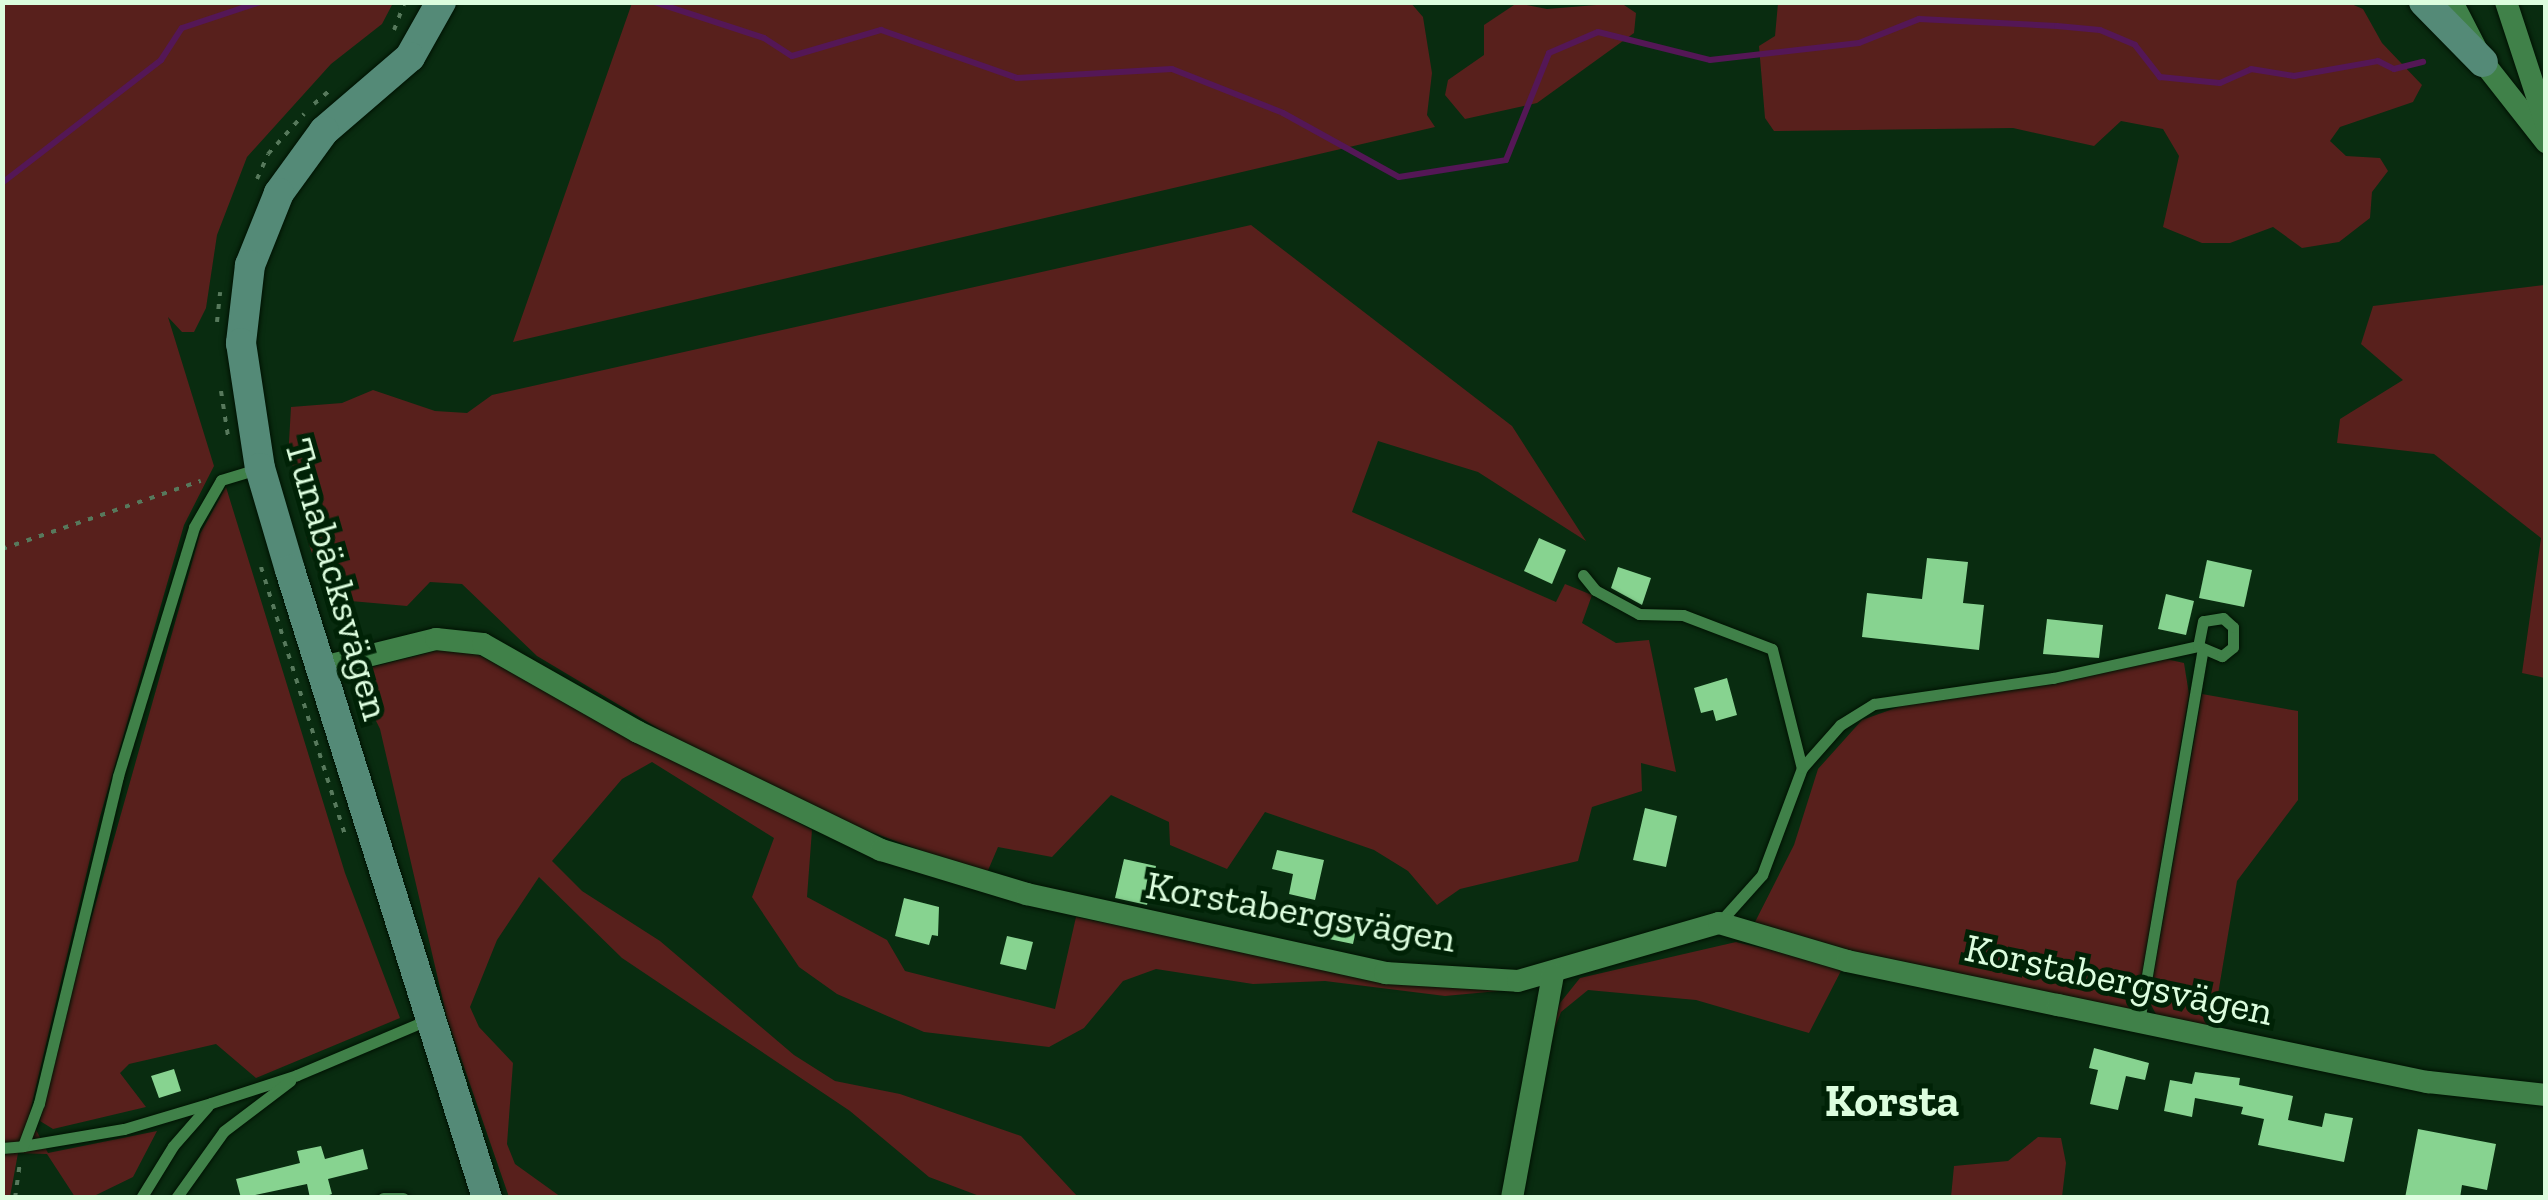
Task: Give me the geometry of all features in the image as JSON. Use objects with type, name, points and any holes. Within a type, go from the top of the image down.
[{"type":"street","points":[[2424,2],[2483,62],[2546,142]]},
{"type":"street","points":[[2452,2],[2483,62]]},
{"type":"street","points":[[2506,2],[2546,124]]},
{"type":"street","name":"Tunabäcksvägen","points":[[431,11],[395,73],[316,142],[279,192],[257,241],[241,344],[260,468],[319,668],[487,1198]]},
{"type":"street","name":"Korstabergsvägen","points":[[319,668],[436,639],[483,644],[638,732],[881,850],[1044,898],[1385,973],[1484,981],[1553,975],[1719,924],[1846,961],[2428,1082],[2546,1095]]},
{"type":"street","points":[[1512,1198],[1553,975]]},
{"type":"lane","points":[[22,1146],[39,1103],[147,671],[194,527],[221,480],[260,468]]},
{"type":"lane","points":[[1583,575],[1596,590],[1639,614],[1683,615],[1772,650],[1802,768]]},
{"type":"lane","points":[[1719,924],[1762,875],[1802,768],[1840,724],[1874,704],[2053,678],[2200,649],[2139,1022]]},
{"type":"lane","points":[[2,1148],[124,1129],[210,1103],[297,1076],[430,1018]]},
{"type":"lane","points":[[176,1198],[224,1132],[297,1076]]},
{"type":"lane","points":[[142,1198],[173,1146],[210,1103]]},
{"type":"lane","points":[[383,1198],[402,1198]]},
{"type":"path","points":[[2,549],[195,481],[221,480]]},
{"type":"path","points":[[15,1198],[22,1146]]},
{"type":"shaded area","points":[[1410,2],[1423,17],[1432,73],[1427,115],[1435,127],[513,342],[632,3]]},
{"type":"shaded area","points":[[2,3],[393,3],[382,24],[331,64],[247,157],[217,235],[206,308],[194,332],[182,332],[168,317],[214,466],[184,525],[100,817],[29,1116],[48,1153],[157,1131],[133,1177],[92,1197],[75,1197],[47,1154],[18,1153],[10,1197],[3,1197]]},
{"type":"shaded area","points":[[1517,3],[1547,9],[1621,3],[1636,13],[1634,33],[1537,103],[1465,119],[1445,95],[1448,80],[1484,55],[1484,25]]},
{"type":"shaded area","points":[[1778,3],[2349,3],[2363,9],[2382,43],[2422,85],[2413,102],[2340,127],[2330,141],[2346,156],[2380,158],[2388,171],[2372,192],[2370,218],[2339,242],[2302,248],[2273,227],[2230,243],[2202,243],[2163,227],[2179,156],[2163,129],[2121,121],[2094,146],[2013,128],[1774,131],[1765,118],[1759,46],[1775,36]]},
{"type":"shaded area","points":[[1251,225],[1512,426],[1586,541],[1478,472],[1378,441],[1352,512],[1556,602],[1565,584],[1592,595],[1582,623],[1616,643],[1649,640],[1676,772],[1641,763],[1642,791],[1592,807],[1578,861],[1460,889],[1437,905],[1408,871],[1374,850],[1265,812],[1227,869],[1170,845],[1169,822],[1111,795],[1052,857],[998,847],[986,875],[818,812],[706,757],[537,656],[462,584],[430,582],[407,606],[328,599],[306,536],[328,516],[288,459],[291,407],[342,403],[373,390],[435,411],[467,413],[492,395]]},
{"type":"shaded area","points":[[2545,285],[2545,678],[2522,673],[2541,538],[2434,454],[2337,443],[2340,419],[2403,380],[2361,344],[2373,306]]},
{"type":"shaded area","points":[[226,487],[345,873],[400,1018],[256,1078],[216,1044],[129,1064],[120,1073],[146,1107],[53,1129],[40,1121],[82,952],[200,534]]},
{"type":"shaded area","points":[[443,649],[475,653],[812,830],[807,897],[887,940],[905,971],[1055,1009],[1076,917],[1386,979],[1520,989],[1445,996],[1325,981],[1253,984],[1156,969],[1123,981],[1084,1028],[1049,1047],[924,1032],[837,994],[799,967],[752,897],[774,838],[652,762],[622,779],[552,861],[582,891],[660,941],[794,1055],[835,1081],[900,1094],[1021,1136],[1078,1197],[982,1197],[929,1177],[850,1111],[622,958],[539,877],[497,940],[470,1007],[479,1027],[513,1063],[507,1144],[515,1164],[561,1197],[509,1197],[447,1018],[380,729],[352,672]]},
{"type":"shaded area","points":[[2166,659],[2184,663],[2189,694],[2137,1005],[2131,1011],[1763,933],[1755,922],[1794,845],[1818,769],[1862,720],[1904,705],[2054,684]]},
{"type":"shaded area","points":[[2202,694],[2298,711],[2298,800],[2237,881],[2212,1030],[2158,1018],[2149,1001]]},
{"type":"shaded area","points":[[1736,942],[1843,967],[1809,1033],[1696,1000],[1588,990],[1561,1012],[1548,1046],[1560,1003],[1580,978]]},
{"type":"shaded area","points":[[2038,1137],[2061,1138],[2066,1163],[2062,1197],[1951,1197],[1954,1166],[2008,1161]]},
{"type":"building","points":[[1539,538],[1566,550],[1552,584],[1524,571]]},
{"type":"building","points":[[1927,558],[1968,562],[1963,603],[1984,605],[1979,650],[1862,637],[1867,593],[1922,599]]},
{"type":"building","points":[[2207,560],[2252,570],[2244,607],[2199,598]]},
{"type":"building","points":[[1618,567],[1651,578],[1642,605],[1611,588]]},
{"type":"building","points":[[2166,594],[2194,601],[2186,635],[2158,629]]},
{"type":"building","points":[[2047,619],[2103,625],[2099,658],[2043,654]]},
{"type":"building","points":[[1727,678],[1737,715],[1716,721],[1713,710],[1701,713],[1694,688]]},
{"type":"building","points":[[1645,808],[1677,816],[1666,867],[1633,860]]},
{"type":"building","points":[[1277,850],[1324,860],[1315,900],[1289,894],[1293,874],[1272,869]]},
{"type":"building","points":[[1124,859],[1156,866],[1147,905],[1115,898]]},
{"type":"building","points":[[904,898],[939,907],[938,936],[932,935],[929,945],[895,936]]},
{"type":"building","points":[[1334,916],[1358,921],[1353,944],[1329,939]]},
{"type":"building","points":[[1007,936],[1033,942],[1026,970],[1000,964]]},
{"type":"building","points":[[2094,1048],[2149,1063],[2145,1080],[2126,1076],[2118,1110],[2090,1104],[2098,1070],[2089,1068]]},
{"type":"building","points":[[174,1069],[181,1091],[159,1098],[151,1076]]},
{"type":"building","points":[[2195,1072],[2240,1078],[2239,1085],[2293,1096],[2288,1120],[2322,1127],[2325,1113],[2353,1118],[2344,1162],[2258,1145],[2264,1119],[2241,1114],[2243,1107],[2195,1098],[2192,1117],[2164,1111],[2170,1080],[2192,1084]]},
{"type":"building","points":[[2418,1129],[2496,1144],[2487,1190],[2462,1185],[2460,1198],[2405,1198]]},
{"type":"building","points":[[321,1146],[325,1159],[363,1149],[368,1169],[328,1179],[332,1194],[321,1198],[310,1198],[307,1184],[241,1198],[236,1179],[300,1163],[297,1151]]},
{"type":"waterway","points":[[2,183],[161,60],[182,28],[260,2]]},
{"type":"waterway","points":[[654,2],[764,38],[792,56],[881,30],[1017,78],[1172,69],[1283,113],[1399,177],[1506,160],[1549,53],[1598,32],[1710,60],[1859,43],[1919,19],[2057,26],[2100,30],[2135,45],[2160,77],[2220,83],[2251,69],[2294,76],[2378,61],[2394,69],[2423,62]]},
{"type":"district","name":"Korsta","points":[[1892,1102]]}]
